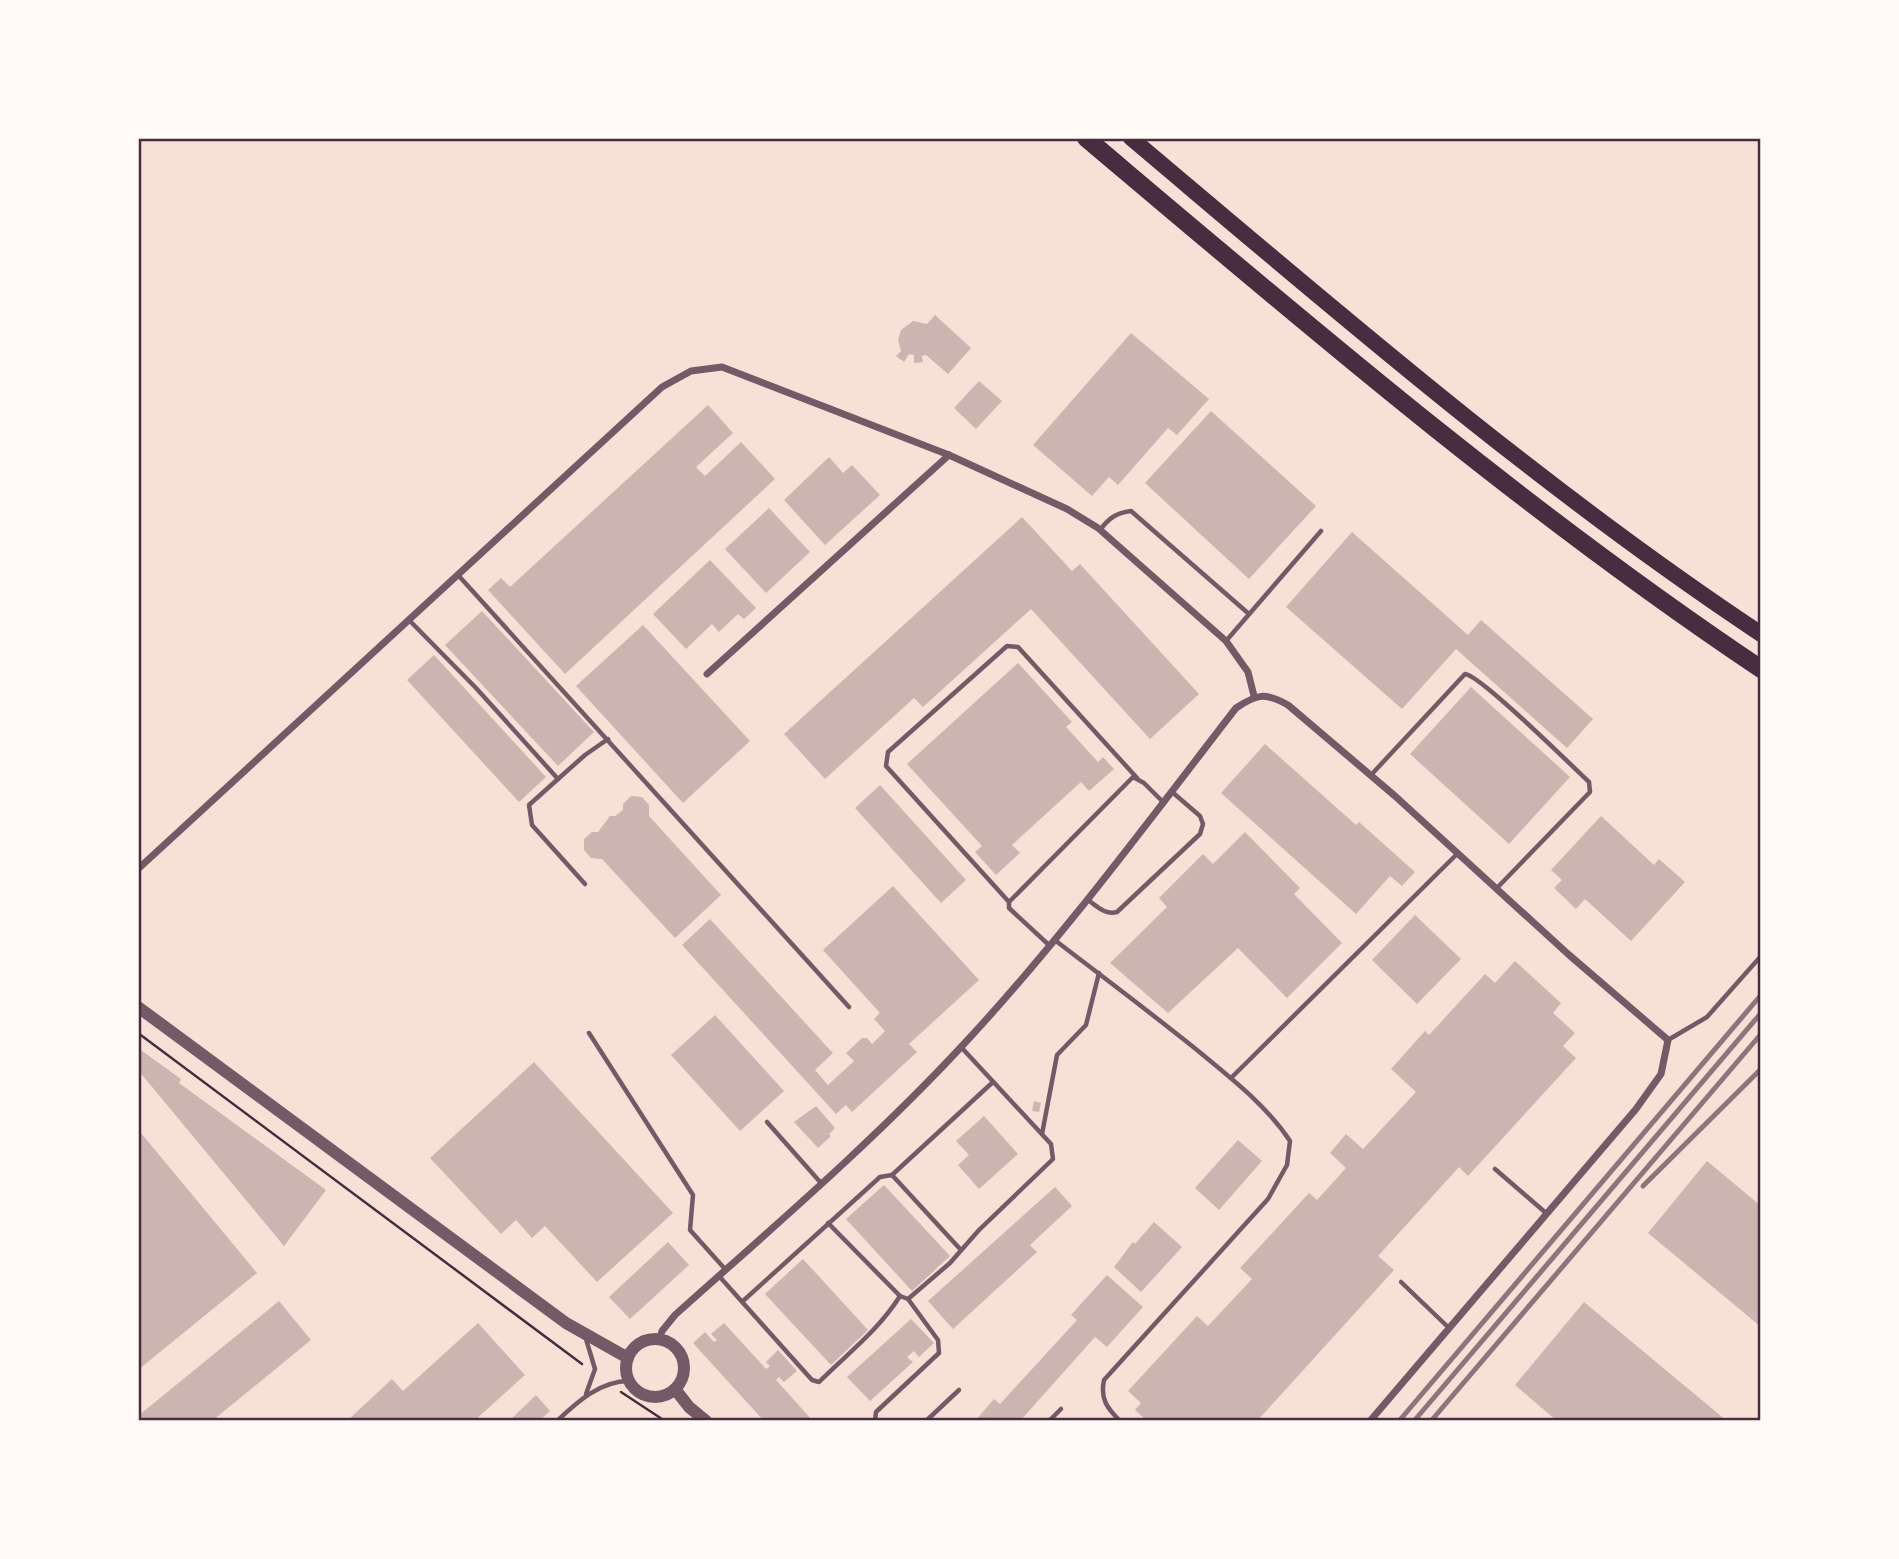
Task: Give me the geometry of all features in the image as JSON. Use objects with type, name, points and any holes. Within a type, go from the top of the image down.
[{"type":"highway","points":[[1086,138],[1303,322],[1471,459],[1628,578],[1761,669]]},
{"type":"highway","points":[[1131,138],[1368,338],[1509,451],[1604,523],[1761,634]]},
{"type":"street","points":[[138,869],[662,387],[691,370],[722,367],[949,455],[1067,509],[1100,530],[1226,641],[1248,672],[1254,696]]},
{"type":"street","points":[[707,674],[949,455]]},
{"type":"street","points":[[659,1340],[662,1331],[675,1315],[821,1183],[961,1047],[1053,944],[1236,708],[1254,696],[1274,697],[1288,705],[1371,775],[1577,963],[1668,1040],[1661,1074],[1636,1109],[1370,1421]]},
{"type":"street","points":[[138,1007],[453,1241],[585,1335],[628,1358]]},
{"type":"street","points":[[659,1340],[669,1343],[677,1350],[684,1370],[681,1381],[666,1395],[644,1396],[635,1390],[629,1381],[626,1365],[637,1345],[659,1340]]},
{"type":"street","points":[[675,1389],[706,1421]]},
{"type":"lane","points":[[1100,530],[1107,520],[1116,514],[1130,512],[1249,614]]},
{"type":"lane","points":[[1226,641],[1321,531]]},
{"type":"lane","points":[[458,575],[849,1007]]},
{"type":"lane","points":[[409,621],[476,688],[558,779]]},
{"type":"lane","points":[[1120,1421],[1110,1411],[1101,1393],[1104,1380],[1268,1199],[1287,1166],[1290,1141],[1276,1120],[1231,1078],[1098,973],[1053,944],[1009,908],[1009,902],[886,766],[888,752],[1007,646],[1018,648],[1137,778],[1163,802]]},
{"type":"lane","points":[[1371,775],[1465,674],[1472,675],[1494,695],[1589,782],[1590,792],[1496,889]]},
{"type":"lane","points":[[585,884],[532,825],[528,805],[585,755],[608,740]]},
{"type":"lane","points":[[1009,902],[1129,780],[1137,778]]},
{"type":"lane","points":[[1087,900],[1102,911],[1110,914],[1117,912],[1200,834],[1203,824],[1200,816],[1171,791]]},
{"type":"lane","points":[[1231,1078],[1457,854]]},
{"type":"lane","points":[[1668,1040],[1707,1017],[1761,956]]},
{"type":"lane","points":[[1042,1135],[1057,1055],[1086,1025],[1098,973]]},
{"type":"lane","points":[[589,1033],[693,1195],[691,1230],[725,1269]]},
{"type":"lane","points":[[908,1299],[950,1263],[1053,1159],[1051,1144],[961,1047]]},
{"type":"lane","points":[[743,1301],[880,1177],[892,1175],[993,1082]]},
{"type":"lane","points":[[767,1122],[821,1183]]},
{"type":"lane","points":[[1495,1169],[1546,1213]]},
{"type":"lane","points":[[892,1175],[961,1250]]},
{"type":"lane","points":[[828,1223],[900,1296],[908,1299],[938,1340],[939,1353],[876,1412],[875,1421]]},
{"type":"lane","points":[[719,1276],[812,1380],[819,1382],[862,1344],[883,1321],[900,1296]]},
{"type":"lane","points":[[1401,1282],[1449,1328]]},
{"type":"lane","points":[[585,1335],[594,1361],[586,1395]]},
{"type":"lane","points":[[558,1421],[586,1395],[621,1381],[629,1381]]},
{"type":"lane","points":[[926,1421],[959,1390]]},
{"type":"lane","points":[[1049,1421],[1061,1409]]},
{"type":"path","points":[[138,1033],[593,1372]]},
{"type":"path","points":[[611,1385],[665,1421]]},
{"type":"building","points":[[935,315],[971,348],[948,374],[926,355],[922,356],[923,362],[914,363],[914,355],[909,354],[904,362],[896,356],[901,351],[898,340],[901,330],[913,321],[927,324]]},
{"type":"building","points":[[1131,333],[1209,399],[1177,435],[1168,428],[1118,485],[1109,477],[1092,496],[1033,445]]},
{"type":"building","points":[[979,381],[1002,401],[976,429],[954,408]]},
{"type":"building","points":[[708,405],[733,433],[696,467],[705,476],[741,442],[775,479],[565,674],[488,590],[501,578],[510,587]]},
{"type":"building","points":[[1211,411],[1316,506],[1249,579],[1145,483]]},
{"type":"building","points":[[829,457],[843,473],[852,465],[880,495],[825,545],[784,500]]},
{"type":"building","points":[[769,508],[810,552],[766,593],[725,549]]},
{"type":"building","points":[[1022,517],[1072,571],[1080,564],[1199,694],[1150,739],[1031,609],[923,707],[914,698],[825,779],[784,734]]},
{"type":"building","points":[[1352,532],[1468,635],[1481,620],[1593,719],[1567,748],[1456,649],[1402,709],[1286,607]]},
{"type":"building","points":[[710,560],[756,608],[744,619],[738,614],[719,632],[712,624],[686,649],[653,614]]},
{"type":"building","points":[[482,611],[594,732],[558,766],[445,645]]},
{"type":"building","points":[[643,625],[750,741],[683,803],[576,686]]},
{"type":"building","points":[[434,655],[546,777],[519,802],[407,680]]},
{"type":"building","points":[[1018,663],[1072,722],[1066,727],[1098,762],[1103,757],[1114,769],[1089,791],[1081,782],[1012,845],[1020,853],[996,875],[975,852],[982,846],[907,764]]},
{"type":"building","points":[[1471,687],[1570,777],[1509,844],[1410,754]]},
{"type":"building","points":[[1265,744],[1356,825],[1359,822],[1415,872],[1402,886],[1390,876],[1356,914],[1221,793]]},
{"type":"building","points":[[880,785],[966,880],[941,903],[855,808]]},
{"type":"building","points":[[631,796],[642,797],[649,805],[649,816],[721,895],[675,938],[602,859],[591,858],[584,850],[584,839],[592,832],[598,832],[610,816],[623,810],[623,804]]},
{"type":"building","points":[[1601,816],[1654,865],[1659,859],[1685,882],[1631,941],[1585,899],[1576,909],[1554,888],[1562,880],[1551,870]]},
{"type":"building","points":[[1245,832],[1300,888],[1294,894],[1342,943],[1287,998],[1238,948],[1168,1013],[1110,963],[1167,907],[1159,898],[1203,854],[1213,864]]},
{"type":"building","points":[[893,886],[979,980],[909,1044],[917,1052],[852,1112],[846,1105],[836,1114],[682,945],[710,919],[833,1053],[815,1070],[828,1085],[854,1061],[846,1053],[862,1038],[867,1038],[872,1044],[885,1031],[874,1019],[880,1013],[823,950]]},
{"type":"building","points":[[1415,915],[1461,959],[1417,1004],[1372,960]]},
{"type":"building","points":[[1515,961],[1561,1003],[1553,1013],[1575,1033],[1563,1046],[1576,1058],[1468,1176],[1459,1167],[1378,1256],[1394,1270],[1257,1421],[1147,1421],[1135,1410],[1141,1403],[1128,1391],[1197,1316],[1208,1326],[1252,1279],[1240,1268],[1309,1193],[1317,1200],[1346,1168],[1330,1153],[1346,1134],[1363,1149],[1416,1092],[1391,1069],[1425,1031],[1429,1035],[1485,974],[1495,983]]},
{"type":"building","points":[[715,1015],[784,1091],[740,1131],[671,1055]]},
{"type":"building","points":[[138,1048],[181,1079],[179,1083],[326,1190],[284,1246],[138,1070]]},
{"type":"building","points":[[534,1062],[673,1213],[597,1282],[545,1226],[532,1238],[516,1220],[501,1234],[430,1158]]},
{"type":"building","points":[[1034,1101],[1041,1103],[1039,1112],[1032,1111]]},
{"type":"building","points":[[816,1106],[835,1128],[829,1134],[831,1136],[818,1148],[794,1122]]},
{"type":"building","points":[[984,1116],[1018,1154],[979,1189],[958,1165],[969,1155],[956,1141]]},
{"type":"building","points":[[141,1133],[257,1273],[138,1370],[138,1136]]},
{"type":"building","points":[[1238,1140],[1262,1161],[1219,1210],[1195,1188]]},
{"type":"building","points":[[1707,1161],[1761,1206],[1761,1327],[1648,1233]]},
{"type":"building","points":[[884,1185],[950,1256],[912,1291],[846,1219]]},
{"type":"building","points":[[1055,1187],[1072,1206],[1030,1245],[1037,1252],[953,1329],[928,1301]]},
{"type":"building","points":[[1154,1222],[1182,1247],[1141,1292],[1114,1267],[1133,1242],[1135,1244]]},
{"type":"building","points":[[668,1242],[689,1265],[630,1319],[609,1297]]},
{"type":"building","points":[[803,1259],[868,1330],[831,1365],[765,1294]]},
{"type":"building","points":[[1107,1275],[1143,1307],[1107,1347],[1095,1337],[1020,1421],[975,1421],[994,1399],[1000,1404],[1077,1320],[1071,1315]]},
{"type":"building","points":[[279,1301],[311,1340],[212,1421],[138,1421],[138,1416]]},
{"type":"building","points":[[1584,1302],[1727,1421],[1557,1421],[1515,1385]]},
{"type":"building","points":[[911,1319],[934,1343],[919,1357],[914,1351],[907,1357],[913,1362],[870,1401],[847,1377]]},
{"type":"building","points":[[478,1323],[525,1375],[474,1421],[347,1421],[392,1379],[403,1391]]},
{"type":"building","points":[[724,1323],[766,1369],[770,1366],[766,1362],[778,1350],[797,1371],[784,1382],[779,1377],[776,1380],[813,1421],[764,1421],[693,1343],[705,1332],[714,1342],[717,1340],[711,1334]]},
{"type":"building","points":[[536,1395],[550,1411],[539,1421],[509,1421]]},
{"type":"railway","points":[[1399,1421],[1761,995]]},
{"type":"railway","points":[[1414,1421],[1761,1013]]},
{"type":"railway","points":[[1431,1421],[1761,1034]]},
{"type":"railway","points":[[1643,1186],[1761,1069]]}]
